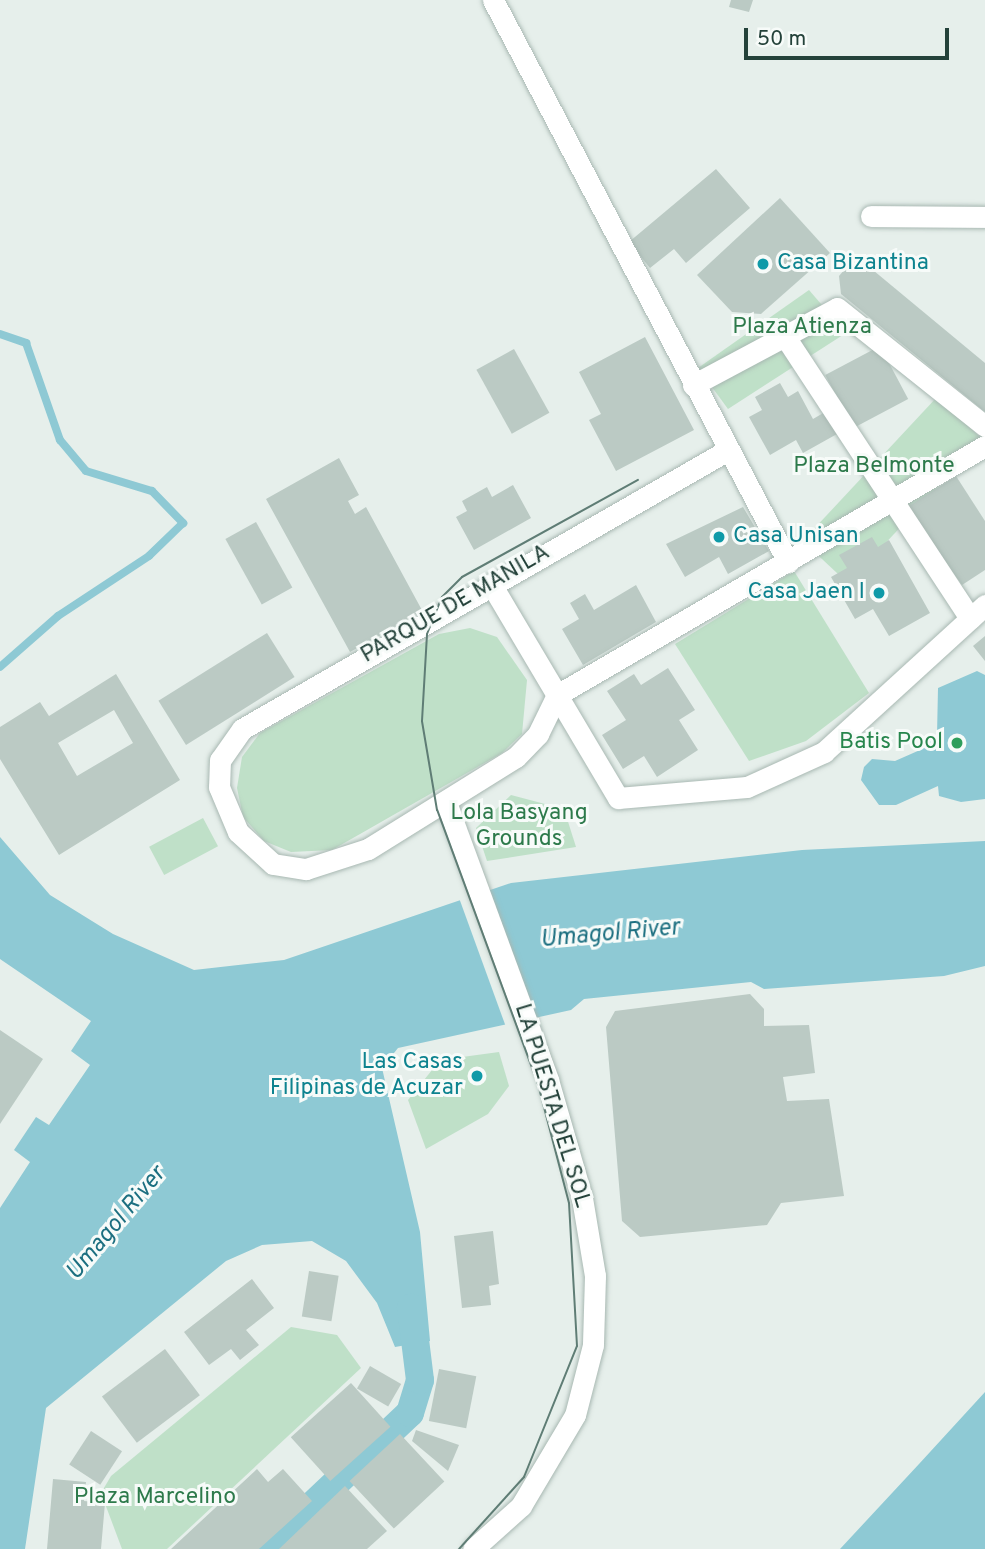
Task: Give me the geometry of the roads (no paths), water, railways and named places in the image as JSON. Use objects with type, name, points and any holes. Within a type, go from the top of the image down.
[{"type":"street","points":[[494,0],[580,173],[788,562]]},
{"type":"street","points":[[871,216],[985,217]]},
{"type":"street","points":[[694,385],[837,307],[985,426]]},
{"type":"street","points":[[491,584],[618,798],[747,787],[824,752],[978,611],[889,503],[784,335]]},
{"type":"street","points":[[447,805],[516,757],[538,734],[557,695],[985,446]]},
{"type":"street","name":"PARQUE DE MANILA","points":[[447,805],[368,849],[306,869],[273,864],[255,852],[237,832],[219,787],[220,760],[242,729],[728,450]]},
{"type":"street","name":"LA PUESTA DEL SOL","points":[[447,805],[548,1080],[582,1198],[595,1276],[593,1345],[575,1415],[521,1506],[473,1549]]},
{"type":"water","name":"Batis Pool","points":[[977,671],[985,675],[985,799],[961,802],[939,796],[938,786],[896,805],[879,805],[861,780],[864,767],[872,759],[895,761],[920,750],[937,735],[938,688]]},
{"type":"water","name":"Umagol River","points":[[0,837],[50,895],[113,934],[194,970],[284,960],[511,883],[802,850],[985,841],[985,966],[944,976],[764,989],[751,982],[584,999],[571,1010],[398,1048],[382,1068],[420,1232],[430,1341],[395,1347],[377,1303],[346,1261],[312,1241],[262,1245],[226,1261],[46,1408],[25,1549],[0,1549],[0,1208],[30,1162],[14,1150],[36,1117],[49,1125],[90,1065],[71,1051],[91,1021],[0,959]]},
{"type":"water","points":[[985,1392],[985,1549],[840,1549],[919,1464]]},
{"type":"waterway","points":[[0,334],[26,343],[60,440],[86,471],[152,491],[183,523],[149,556],[58,616],[0,667]]},
{"type":"waterway","points":[[266,1549],[410,1413],[420,1380],[411,1308]]},
{"type":"tram line","points":[[459,1549],[524,1477],[577,1346],[569,1203],[538,1084],[437,810],[422,721],[427,634],[442,597],[462,577],[638,480]]},
{"type":"place","name":"Casa Bizantina","points":[[763,264]]},
{"type":"place","name":"Casa Unisan","points":[[719,537]]},
{"type":"place","name":"Casa Jaen I","points":[[879,593]]},
{"type":"place","name":"Batis Pool","points":[[957,743]]},
{"type":"place","name":"Las Casas Filipinas de Acuzar","points":[[477,1076]]},
{"type":"park label","name":"Plaza Atienza","points":[[802,328]]},
{"type":"park label","name":"Plaza Belmonte","points":[[874,467]]},
{"type":"park label","name":"Lola Basyang Grounds","points":[[519,827]]},
{"type":"park label","name":"Plaza Marcelino","points":[[155,1498]]}]
